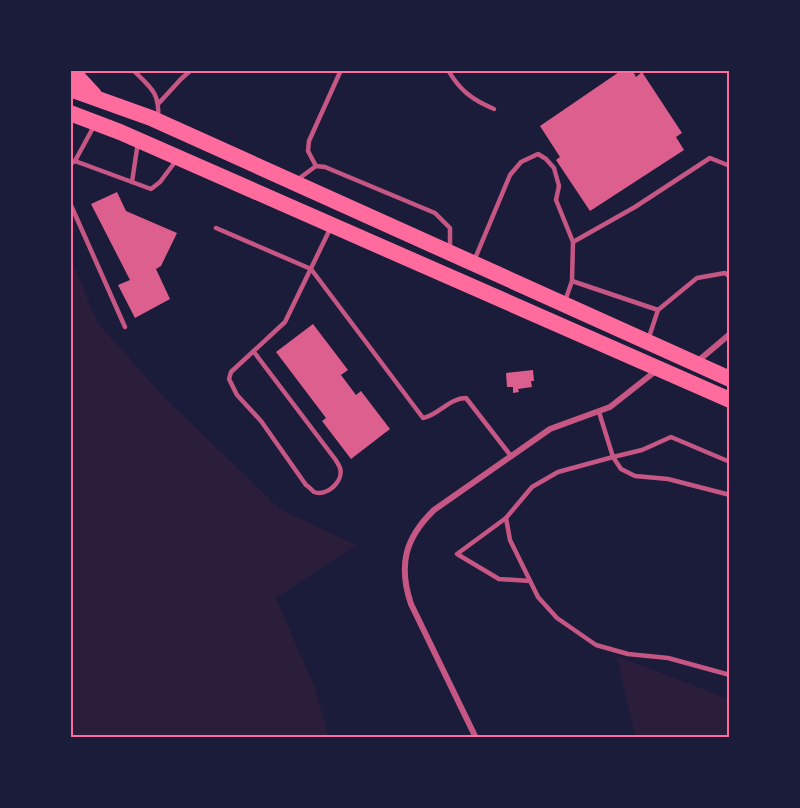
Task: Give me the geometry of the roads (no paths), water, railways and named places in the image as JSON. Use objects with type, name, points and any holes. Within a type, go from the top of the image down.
[{"type":"highway","points":[[71,70],[101,102]]},
{"type":"highway","points":[[70,89],[158,121],[729,379]]},
{"type":"highway","points":[[70,113],[138,140],[729,400]]},
{"type":"street","points":[[695,364],[729,334]]},
{"type":"street","points":[[476,738],[411,604],[405,583],[404,564],[411,540],[422,521],[434,510],[550,429],[610,406],[660,368]]},
{"type":"lane","points":[[133,70],[154,92],[159,103],[158,121]]},
{"type":"lane","points":[[159,103],[191,70]]},
{"type":"lane","points":[[316,166],[309,151],[309,141],[341,70]]},
{"type":"lane","points":[[448,70],[465,94],[494,109]]},
{"type":"lane","points":[[96,123],[73,163],[151,189],[160,182],[178,158]]},
{"type":"lane","points":[[132,182],[138,140]]},
{"type":"lane","points":[[473,264],[510,175],[521,162],[538,154],[554,168],[559,186],[556,200],[573,242],[572,281],[564,304]]},
{"type":"lane","points":[[573,242],[635,207],[710,158],[729,166]]},
{"type":"lane","points":[[295,183],[316,166],[325,167],[435,213],[450,228],[452,238],[450,253]]},
{"type":"lane","points":[[70,203],[125,327]]},
{"type":"lane","points":[[254,352],[336,459],[341,469],[341,476],[331,489],[321,493],[313,491],[306,485],[261,421],[237,395],[229,379],[231,372],[285,322],[332,225]]},
{"type":"lane","points":[[216,228],[311,269],[423,418],[431,416],[458,398],[466,398],[512,456]]},
{"type":"lane","points":[[647,342],[658,310],[697,278],[728,274]]},
{"type":"lane","points":[[572,281],[658,310]]},
{"type":"lane","points":[[599,412],[613,457],[621,469],[635,476],[668,479],[729,495]]},
{"type":"lane","points":[[530,581],[499,579],[457,554],[506,518],[532,487],[558,472],[642,450],[670,437],[729,462]]},
{"type":"lane","points":[[506,518],[510,540],[538,597],[557,618],[596,645],[628,654],[668,658],[729,675]]}]
